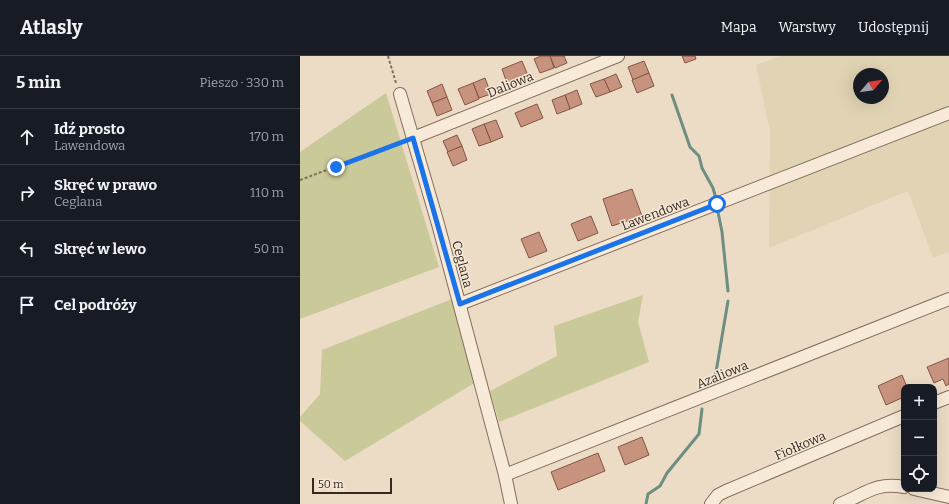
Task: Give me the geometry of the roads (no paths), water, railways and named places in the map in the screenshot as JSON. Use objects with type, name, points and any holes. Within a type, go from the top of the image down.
[{"type":"street","name":"Daliowa","points":[[413,138],[618,56]]},
{"type":"street","name":"Ceglana","points":[[400,94],[460,304],[512,504]]},
{"type":"street","name":"Lawendowa","points":[[460,304],[949,113]]},
{"type":"street","name":"Azaliowa","points":[[505,475],[949,299]]},
{"type":"street","points":[[937,402],[949,397]]},
{"type":"street","name":"Fiołkowa","points":[[710,504],[718,495],[901,417]]},
{"type":"street","points":[[840,504],[880,486],[892,485],[901,486]]},
{"type":"street","points":[[927,492],[949,497]]},
{"type":"waterway","points":[[672,95],[690,147],[699,156],[702,168],[713,188],[717,202]]},
{"type":"waterway","points":[[717,207],[722,232],[728,291]]},
{"type":"waterway","points":[[715,378],[728,301]]},
{"type":"waterway","points":[[646,504],[648,494],[660,486],[667,473],[699,434],[702,409]]}]
